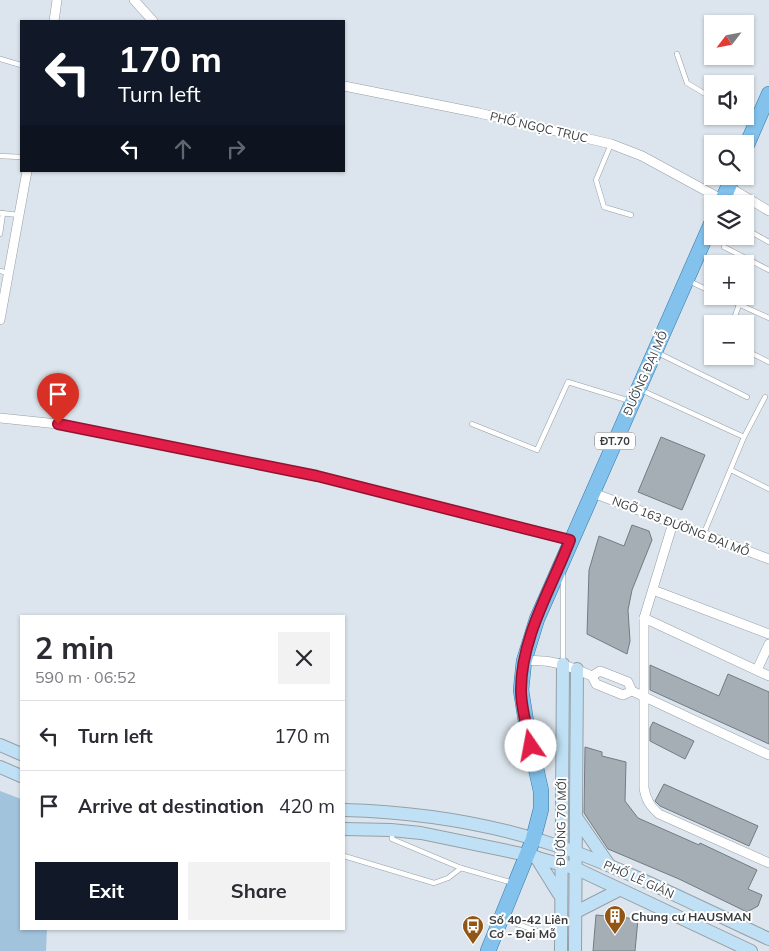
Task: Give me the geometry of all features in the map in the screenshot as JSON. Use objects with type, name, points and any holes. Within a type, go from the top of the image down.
[{"type":"main road","points":[[754,114],[769,94]]},
{"type":"main road","name":"ĐƯỜNG ĐẠI MỖ","points":[[488,951],[515,883],[532,856],[533,840],[541,809],[542,791],[522,699],[524,661],[537,619],[570,540],[583,517],[704,240]]},
{"type":"main road","name":"ĐƯỜNG 70 MỚI","points":[[561,951],[560,864],[562,848],[563,664]]},
{"type":"main road","name":"ĐƯỜNG 70 MỚI","points":[[575,951],[577,870],[576,669]]},
{"type":"main road","points":[[0,745],[20,754]]},
{"type":"main road","points":[[0,767],[20,776]]},
{"type":"main road","name":"PHỐ LÊ GIẢN","points":[[345,810],[395,811],[432,817],[562,848],[609,865],[769,939]]},
{"type":"main road","points":[[576,817],[609,865]]},
{"type":"main road","name":"PHỐ LÊ GIẢN","points":[[345,829],[391,830],[430,835],[532,856],[560,864],[577,870],[751,951]]},
{"type":"main road","points":[[532,856],[561,896]]},
{"type":"main road","points":[[576,912],[619,890]]},
{"type":"street","points":[[54,20],[57,0]]},
{"type":"street","points":[[134,0],[153,20]]},
{"type":"street","name":"PHỐ NGỌC TRỤC","points":[[345,86],[471,111],[611,144],[769,210]]},
{"type":"street","points":[[0,320],[4,272],[27,172]]},
{"type":"street","points":[[0,418],[58,424],[317,476],[570,540]]},
{"type":"street","name":"NGÕ 163 ĐƯỜNG ĐẠI MỖ","points":[[593,493],[769,560]]},
{"type":"street","points":[[673,523],[644,618],[644,788],[651,807],[659,814],[769,863]]},
{"type":"street","points":[[653,590],[769,634]]},
{"type":"street","points":[[644,618],[769,676]]},
{"type":"street","points":[[757,670],[769,644]]},
{"type":"street","points":[[524,661],[538,659],[563,664],[592,676],[596,684],[624,695],[632,691]]},
{"type":"street","points":[[592,676],[600,671],[628,682],[632,691],[769,755]]},
{"type":"lane","points":[[677,54],[687,83],[704,93]]},
{"type":"lane","points":[[0,60],[20,65]]},
{"type":"lane","points":[[611,144],[596,180],[604,206],[631,215]]},
{"type":"lane","points":[[0,156],[20,157]]},
{"type":"lane","points":[[0,234],[2,213],[18,215]]},
{"type":"lane","points":[[754,234],[769,242]]},
{"type":"lane","points":[[724,247],[769,270]]},
{"type":"lane","points":[[686,280],[704,288]]},
{"type":"lane","points":[[735,315],[739,305],[769,318]]},
{"type":"lane","points":[[654,352],[747,397]]},
{"type":"lane","points":[[754,354],[769,362]]},
{"type":"lane","points":[[472,424],[537,450],[568,382],[635,395],[744,437]]},
{"type":"lane","points":[[704,534],[744,437],[765,397]]},
{"type":"lane","points":[[730,470],[769,489]]},
{"type":"lane","points":[[563,558],[563,664]]},
{"type":"lane","points":[[391,830],[392,839],[461,868],[515,883]]},
{"type":"lane","points":[[345,856],[408,877],[434,883],[448,878],[461,868]]},
{"type":"lane","points":[[501,918],[540,932]]},
{"type":"shaded area","points":[[0,791],[20,799],[20,930],[47,930],[46,951],[0,951]]},
{"type":"building","points":[[661,437],[705,455],[682,510],[638,492]]},
{"type":"building","points":[[632,525],[649,531],[652,540],[632,590],[628,610],[630,641],[627,654],[587,634],[589,570],[599,536],[624,546]]},
{"type":"building","points":[[650,665],[719,696],[728,674],[769,692],[769,744],[650,690]]},
{"type":"building","points":[[653,722],[694,741],[685,759],[650,741],[650,728]]},
{"type":"building","points":[[585,747],[602,752],[602,756],[626,762],[625,801],[638,818],[699,845],[700,843],[757,870],[748,889],[762,895],[758,906],[747,912],[679,879],[608,849],[584,813]]},
{"type":"building","points":[[664,784],[758,826],[749,846],[660,806],[655,801]]},
{"type":"building","name":"Chung cư HAUSMAN","points":[[596,915],[638,919],[635,951],[593,951]]},
{"type":"place","name":"Chung cư HAUSMAN","points":[[615,935]]},
{"type":"place","name":"Số 40-42 Liên Cơ - Đại Mỗ","points":[[473,945]]},
{"type":"route","points":[[58,424],[317,476],[570,540],[537,619],[524,661],[521,690],[526,728],[531,746]]}]
